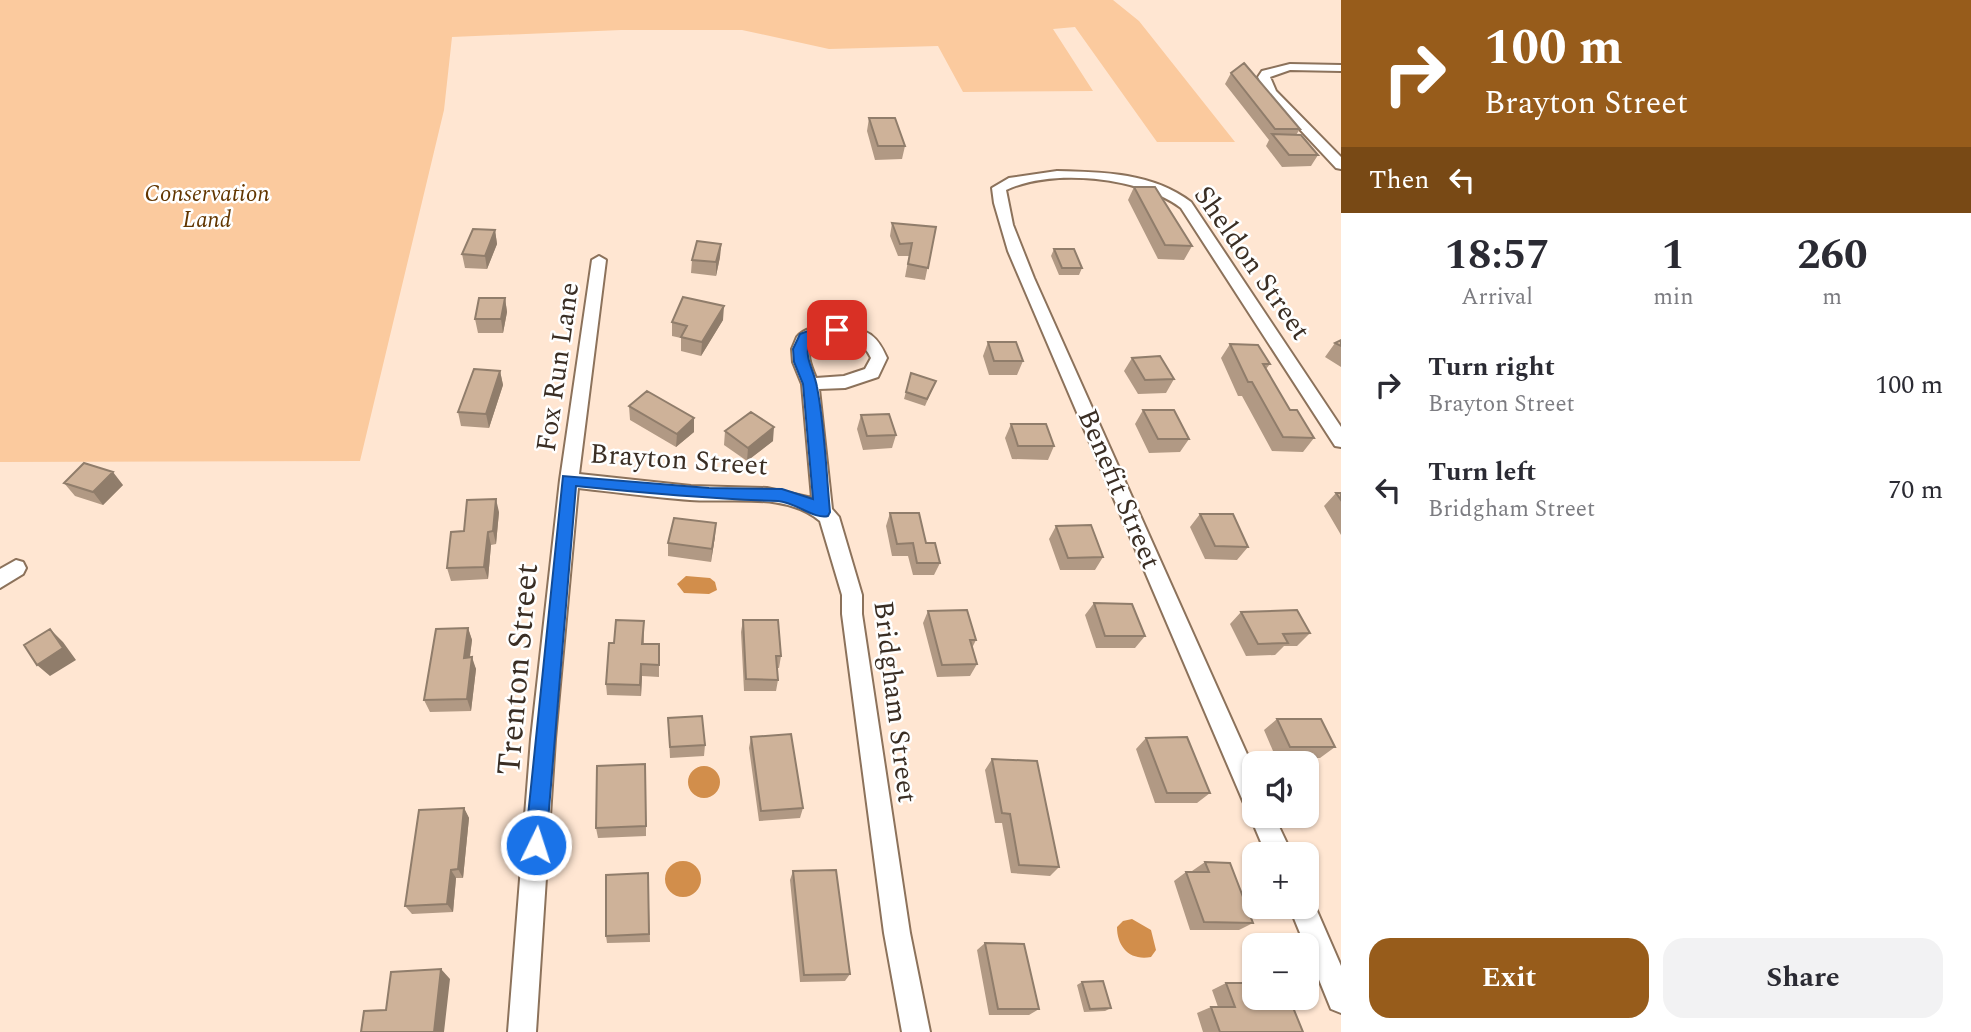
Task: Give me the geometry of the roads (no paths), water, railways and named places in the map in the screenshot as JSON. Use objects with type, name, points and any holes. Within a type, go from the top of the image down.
[{"type":"street","points":[[1341,68],[1279,69],[1264,77],[1271,92],[1341,165]]},
{"type":"street","name":"Benefit Street","points":[[1163,189],[1136,181],[1103,177],[1011,181],[998,189],[1011,236],[1044,319],[1242,770]]},
{"type":"street","name":"Sheldon Street","points":[[1163,189],[1186,205],[1341,441]]},
{"type":"street","name":"Fox Run Lane","points":[[569,480],[598,260]]},
{"type":"street","name":"Bridgham Street","points":[[810,384],[845,382],[872,373],[879,358],[876,347],[866,338],[837,330],[818,331],[805,337],[800,349],[801,362],[810,384],[822,512],[829,517],[852,596],[852,614],[897,933],[916,1032]]},
{"type":"street","name":"Brayton Street","points":[[569,480],[709,494],[782,495],[802,500],[822,512]]},
{"type":"street","name":"Trenton Street","points":[[522,1032],[543,739],[569,480]]},
{"type":"street","points":[[1307,919],[1341,999]]},
{"type":"park label","name":"Conservation Land","points":[[207,207]]}]
